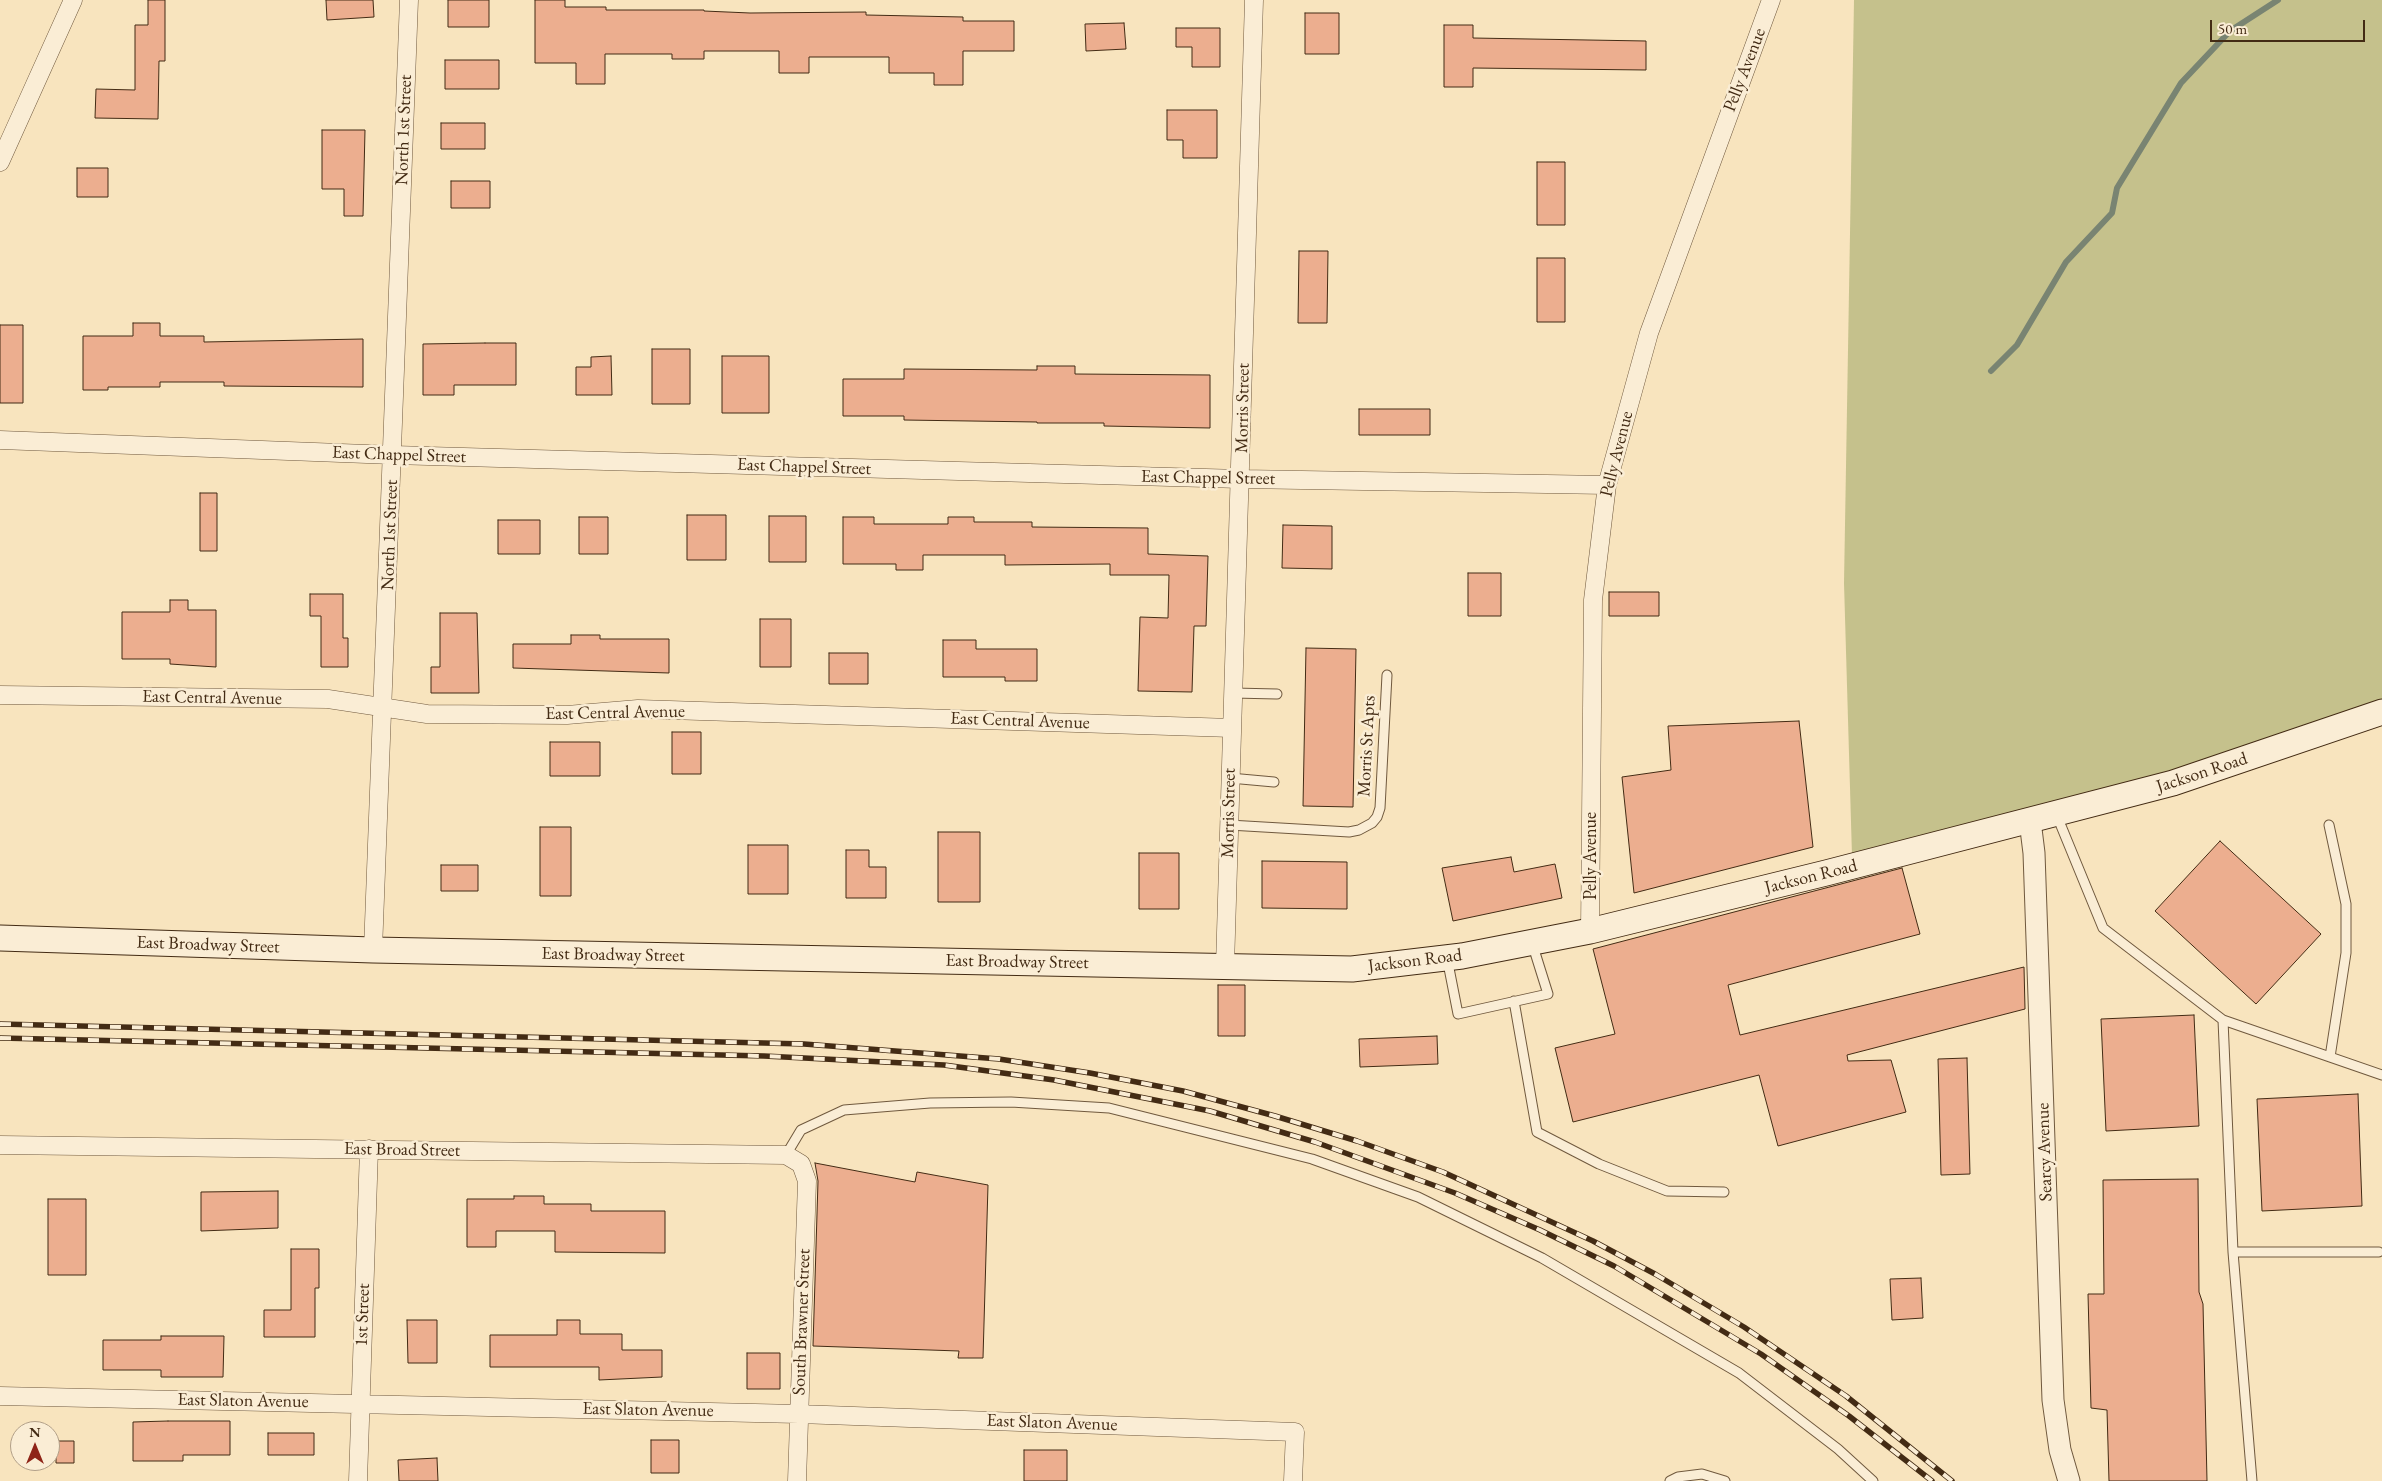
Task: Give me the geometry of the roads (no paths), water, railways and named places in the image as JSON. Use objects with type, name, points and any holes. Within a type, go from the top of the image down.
[{"type":"main road","name":"Jackson Road","points":[[1225,966],[1352,969],[1447,958],[1590,931],[2030,821],[2173,783],[2382,712]]},
{"type":"main road","name":"East Broadway Street","points":[[0,938],[373,950],[1225,966]]},
{"type":"street","points":[[0,162],[73,0]]},
{"type":"street","name":"North 1st Street","points":[[373,950],[393,455],[408,0]]},
{"type":"street","name":"Morris Street","points":[[1225,966],[1254,0]]},
{"type":"street","name":"Pelly Avenue","points":[[1590,931],[1593,600],[1607,485],[1649,332],[1771,0]]},
{"type":"street","name":"East Chappel Street","points":[[0,440],[393,455],[1241,480],[1607,485]]},
{"type":"street","name":"East Central Avenue","points":[[0,695],[328,699],[428,714],[567,715],[638,710],[1232,728]]},
{"type":"street","name":"Searcy Avenue","points":[[2030,821],[2034,853],[2053,1400],[2060,1450],[2069,1481]]},
{"type":"street","name":"East Broad Street","points":[[0,1145],[369,1149],[794,1160]]},
{"type":"street","name":"1st Street","points":[[358,1481],[369,1149]]},
{"type":"street","name":"South Brawner Street","points":[[794,1160],[807,1180],[797,1481]]},
{"type":"street","name":"East Slaton Avenue","points":[[0,1396],[799,1414],[1295,1432],[1292,1481]]},
{"type":"lane","name":"Morris St Apts","points":[[1229,825],[1349,832],[1359,830],[1372,823],[1377,817],[1380,808],[1387,675]]},
{"type":"lane","points":[[1233,693],[1277,694]]},
{"type":"lane","points":[[1230,778],[1274,782]]},
{"type":"lane","points":[[2057,814],[2103,928],[2223,1020],[2382,1075]]},
{"type":"lane","points":[[2329,825],[2346,904],[2346,953],[2330,1057]]},
{"type":"lane","points":[[1447,958],[1458,1014],[1548,994],[1532,942]]},
{"type":"lane","points":[[1514,1001],[1537,1132],[1599,1164],[1667,1191],[1724,1192]]},
{"type":"lane","points":[[2223,1020],[2233,1252],[2252,1481]]},
{"type":"lane","points":[[794,1160],[801,1130],[844,1110],[930,1103],[1011,1102],[1109,1108],[1312,1159],[1418,1197],[1542,1258],[1739,1373],[1838,1449],[1873,1481]]},
{"type":"lane","points":[[2233,1252],[2379,1252]]},
{"type":"lane","points":[[1670,1481],[1678,1477],[1702,1474],[1725,1481]]},
{"type":"waterway","points":[[1991,371],[2017,345],[2066,262],[2112,213],[2117,188],[2181,83],[2230,31],[2278,0]]},
{"type":"railway","points":[[0,1024],[804,1044],[999,1059],[1090,1073],[1183,1091],[1357,1141],[1443,1172],[1593,1241],[1655,1274],[1744,1327],[1846,1396],[1952,1481]]},
{"type":"railway","points":[[0,1038],[764,1056],[944,1065],[1054,1080],[1210,1111],[1315,1142],[1455,1193],[1540,1230],[1614,1266],[1761,1354],[1849,1416],[1932,1481]]}]
